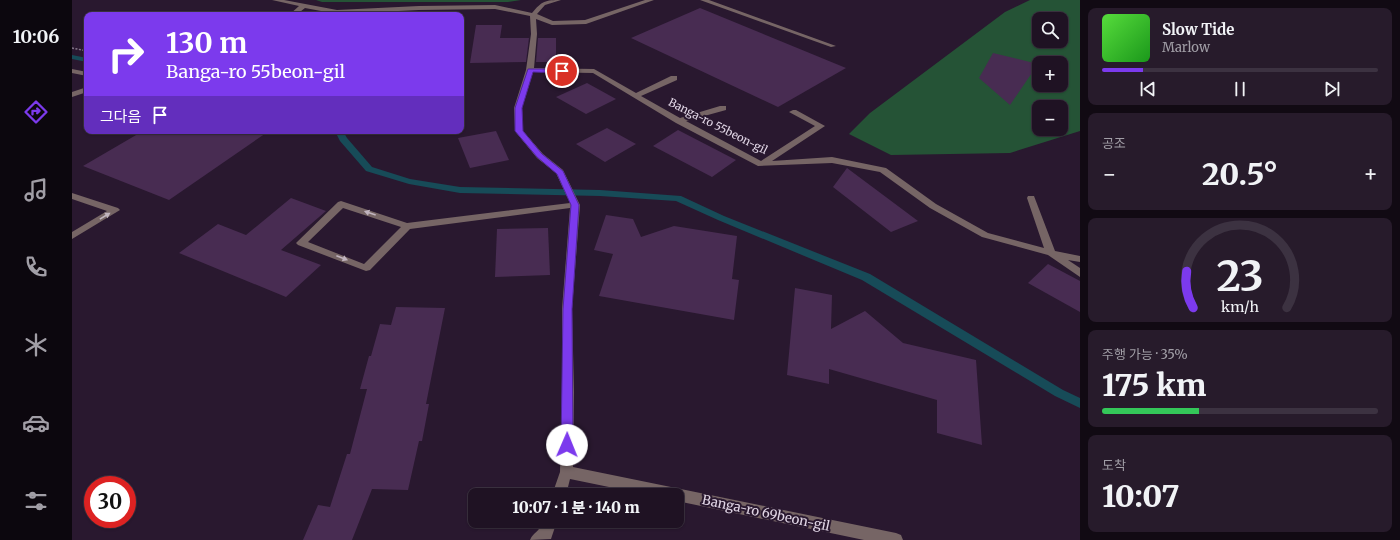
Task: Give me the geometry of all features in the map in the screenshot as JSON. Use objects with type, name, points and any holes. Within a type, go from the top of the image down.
[{"type":"street","points":[[275,0],[336,12],[419,8],[495,7],[533,15],[552,23],[586,22],[651,0]]},
{"type":"street","points":[[558,0],[543,4],[533,15],[534,34],[530,70],[518,108],[519,131],[540,156],[560,172],[575,205],[567,309],[568,392],[566,472],[561,488]]},
{"type":"street","points":[[703,0],[833,46]]},
{"type":"street","points":[[296,12],[303,6]]},
{"type":"street","name":"Banga-ro 55beon-gil","points":[[530,70],[594,71],[679,121],[761,164],[832,160],[883,170],[933,206],[985,235],[1051,253],[1080,273]]},
{"type":"street","points":[[72,72],[84,74]]},
{"type":"street","points":[[635,96],[674,78]]},
{"type":"street","points":[[72,95],[84,89]]},
{"type":"street","points":[[679,121],[722,108]]},
{"type":"street","points":[[761,164],[821,126],[793,112]]},
{"type":"street","points":[[72,196],[115,210],[72,236]]},
{"type":"street","points":[[1031,198],[1051,253],[1080,259]]},
{"type":"street","points":[[407,226],[366,268],[301,243],[341,204],[407,226],[575,205]]},
{"type":"street","name":"Banga-ro 69beon-gil","points":[[566,472],[896,540]]},
{"type":"street","points":[[537,540],[546,534],[548,528]]},
{"type":"path","points":[[72,48],[84,50]]},
{"type":"green space","points":[[316,0],[521,0],[508,2],[322,2]]},
{"type":"green space","points":[[1030,0],[1080,0],[1080,131],[1068,135],[1068,100],[1032,100],[1032,136],[1064,136],[1010,153],[891,155],[849,134],[870,113],[1005,12]]},
{"type":"building","points":[[700,8],[846,68],[778,107],[631,38]]},
{"type":"building","points":[[476,25],[502,25],[500,38],[529,38],[526,62],[470,63]]},
{"type":"building","points":[[538,38],[556,38],[556,62],[536,62]]},
{"type":"building","points":[[993,53],[1032,63],[1032,73],[1010,105],[979,78]]},
{"type":"building","points":[[587,83],[616,99],[586,114],[556,97]]},
{"type":"building","points":[[607,128],[636,144],[605,162],[576,144]]},
{"type":"building","points":[[678,130],[736,160],[712,177],[653,146]]},
{"type":"building","points":[[496,131],[509,160],[470,168],[458,138]]},
{"type":"building","points":[[138,134],[265,134],[169,200],[83,166]]},
{"type":"building","points":[[847,168],[918,221],[891,232],[833,187]]},
{"type":"building","points":[[291,198],[326,211],[281,250],[321,265],[286,297],[179,253],[218,224],[246,235]]},
{"type":"building","points":[[606,215],[633,219],[641,237],[674,226],[737,236],[732,279],[739,280],[734,320],[599,296],[613,254],[594,250]]},
{"type":"building","points":[[548,228],[550,275],[495,277],[497,229]]},
{"type":"building","points":[[1048,264],[1080,281],[1080,312],[1028,283]]},
{"type":"building","points":[[795,288],[832,295],[831,329],[865,311],[903,343],[976,360],[982,445],[937,433],[937,400],[829,369],[829,384],[787,375]]},
{"type":"building","points":[[396,307],[445,308],[426,404],[429,404],[422,441],[419,441],[408,490],[372,489],[352,540],[303,540],[318,505],[330,507],[347,454],[350,454],[367,389],[360,389],[369,356],[371,356],[380,324],[391,325]]},
{"type":"waterway","points":[[72,57],[84,59]]},
{"type":"waterway","points":[[340,134],[343,139],[369,169],[409,181],[460,190],[600,193],[678,198],[721,218],[866,277],[1059,393],[1080,403]]},
{"type":"route","points":[[562,71],[530,70],[518,108],[519,131],[540,156],[560,172],[575,205],[567,309],[567,445]]}]
